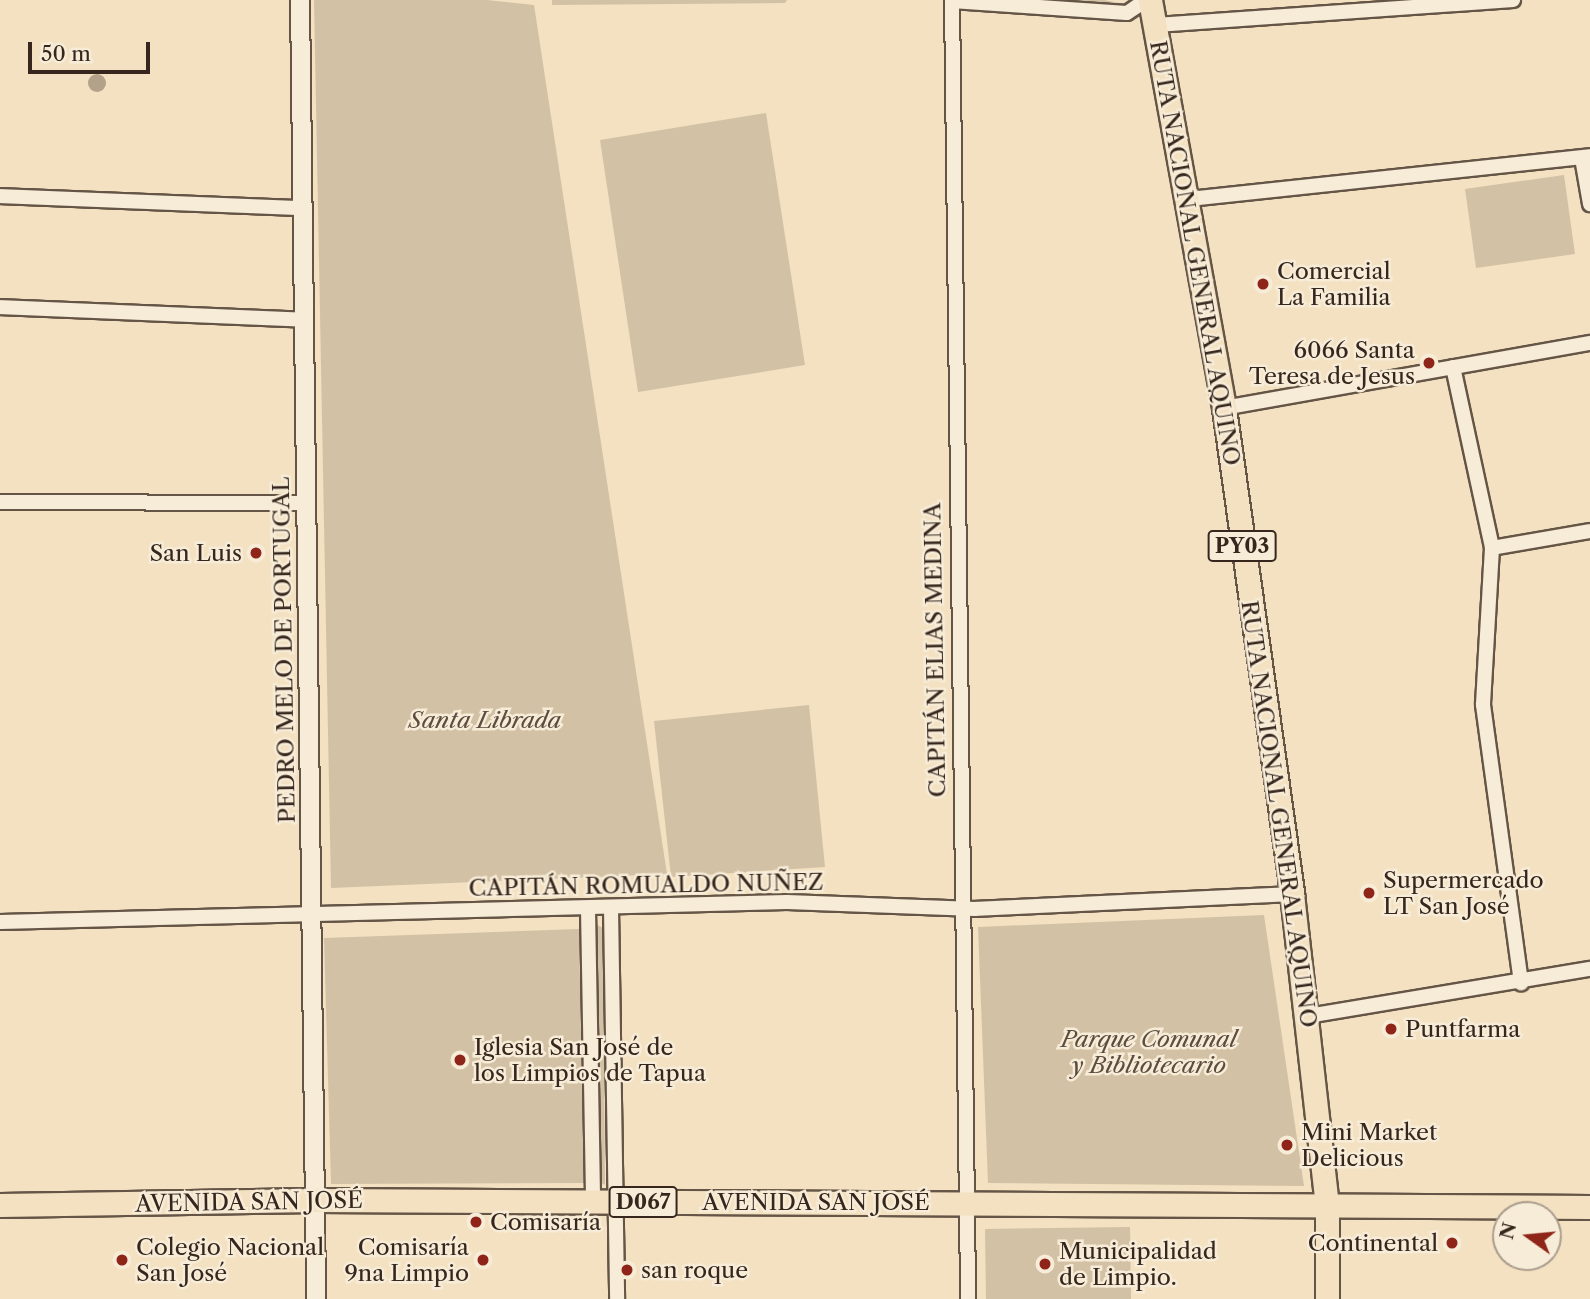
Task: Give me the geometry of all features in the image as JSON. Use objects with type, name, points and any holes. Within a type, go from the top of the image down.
[{"type":"main road","name":"RUTA NACIONAL GENERAL AQUINO","points":[[1145,7],[1189,198],[1224,408],[1308,1016],[1327,1206],[1327,1299]]},
{"type":"main road","name":"AVENIDA SAN JOSÉ","points":[[0,1205],[316,1200],[1590,1207]]},
{"type":"street","name":"PEDRO MELO DE PORTUGAL","points":[[300,0],[316,1299]]},
{"type":"street","points":[[952,0],[1127,13],[1145,7],[1513,0]]},
{"type":"street","name":"CAPITÁN ELIAS MEDINA","points":[[952,0],[962,909],[970,1202],[968,1299]]},
{"type":"street","points":[[1189,198],[1586,157],[1590,204]]},
{"type":"street","points":[[0,195],[303,208]]},
{"type":"street","points":[[0,307],[304,320]]},
{"type":"street","points":[[1224,408],[1590,343]]},
{"type":"street","points":[[1453,367],[1492,548],[1483,705],[1521,983]]},
{"type":"street","points":[[0,502],[306,503]]},
{"type":"street","points":[[1492,548],[1590,531]]},
{"type":"street","name":"CAPITÁN ROMUALDO NUÑEZ","points":[[0,922],[787,902],[962,909],[1292,894]]},
{"type":"street","points":[[604,1202],[611,908]]},
{"type":"street","points":[[589,909],[604,1202],[617,1299]]},
{"type":"street","points":[[1308,1016],[1521,983],[1590,969]]},
{"type":"green space","name":"Santa Librada","points":[[314,0],[487,0],[534,5],[667,874],[331,888]]},
{"type":"green space","points":[[552,0],[787,0],[785,3],[552,5]]},
{"type":"green space","points":[[1011,0],[1104,0],[1124,4],[1124,7]]},
{"type":"green space","points":[[766,113],[805,365],[638,392],[600,140]]},
{"type":"green space","points":[[1564,175],[1575,254],[1476,268],[1465,189]]},
{"type":"green space","points":[[809,705],[825,867],[671,877],[654,721]]},
{"type":"green space","name":"Parque Comunal y Bibliotecario","points":[[1264,915],[1304,1186],[988,1183],[978,927]]},
{"type":"green space","points":[[597,925],[603,928],[605,1185],[600,1182]]},
{"type":"green space","points":[[579,929],[584,1183],[331,1184],[324,938]]},
{"type":"green space","points":[[1130,1227],[1131,1299],[986,1299],[985,1229]]},
{"type":"shaded area","points":[[97,74],[103,77],[106,83],[103,89],[97,92],[91,89],[88,83],[91,77]]},
{"type":"place","name":"Comercial La Familia","points":[[1263,284]]},
{"type":"place","name":"6066 Santa Teresa de Jesus","points":[[1429,363]]},
{"type":"place","name":"San Luis","points":[[256,553]]},
{"type":"place","name":"Supermercado LT San José","points":[[1369,893]]},
{"type":"place","name":"Puntfarma","points":[[1391,1029]]},
{"type":"place","name":"Iglesia San José de los Limpios de Tapua","points":[[460,1060]]},
{"type":"place","name":"Mini Market Delicious","points":[[1287,1145]]},
{"type":"place","name":"Comisaría","points":[[476,1222]]},
{"type":"place","name":"Continental","points":[[1452,1243]]},
{"type":"place","name":"Colegio Nacional San José","points":[[122,1260]]},
{"type":"place","name":"Comisaría 9na Limpio","points":[[483,1260]]},
{"type":"place","name":"Municipalidad de Limpio.","points":[[1045,1264]]},
{"type":"place","name":"san roque","points":[[627,1270]]}]
